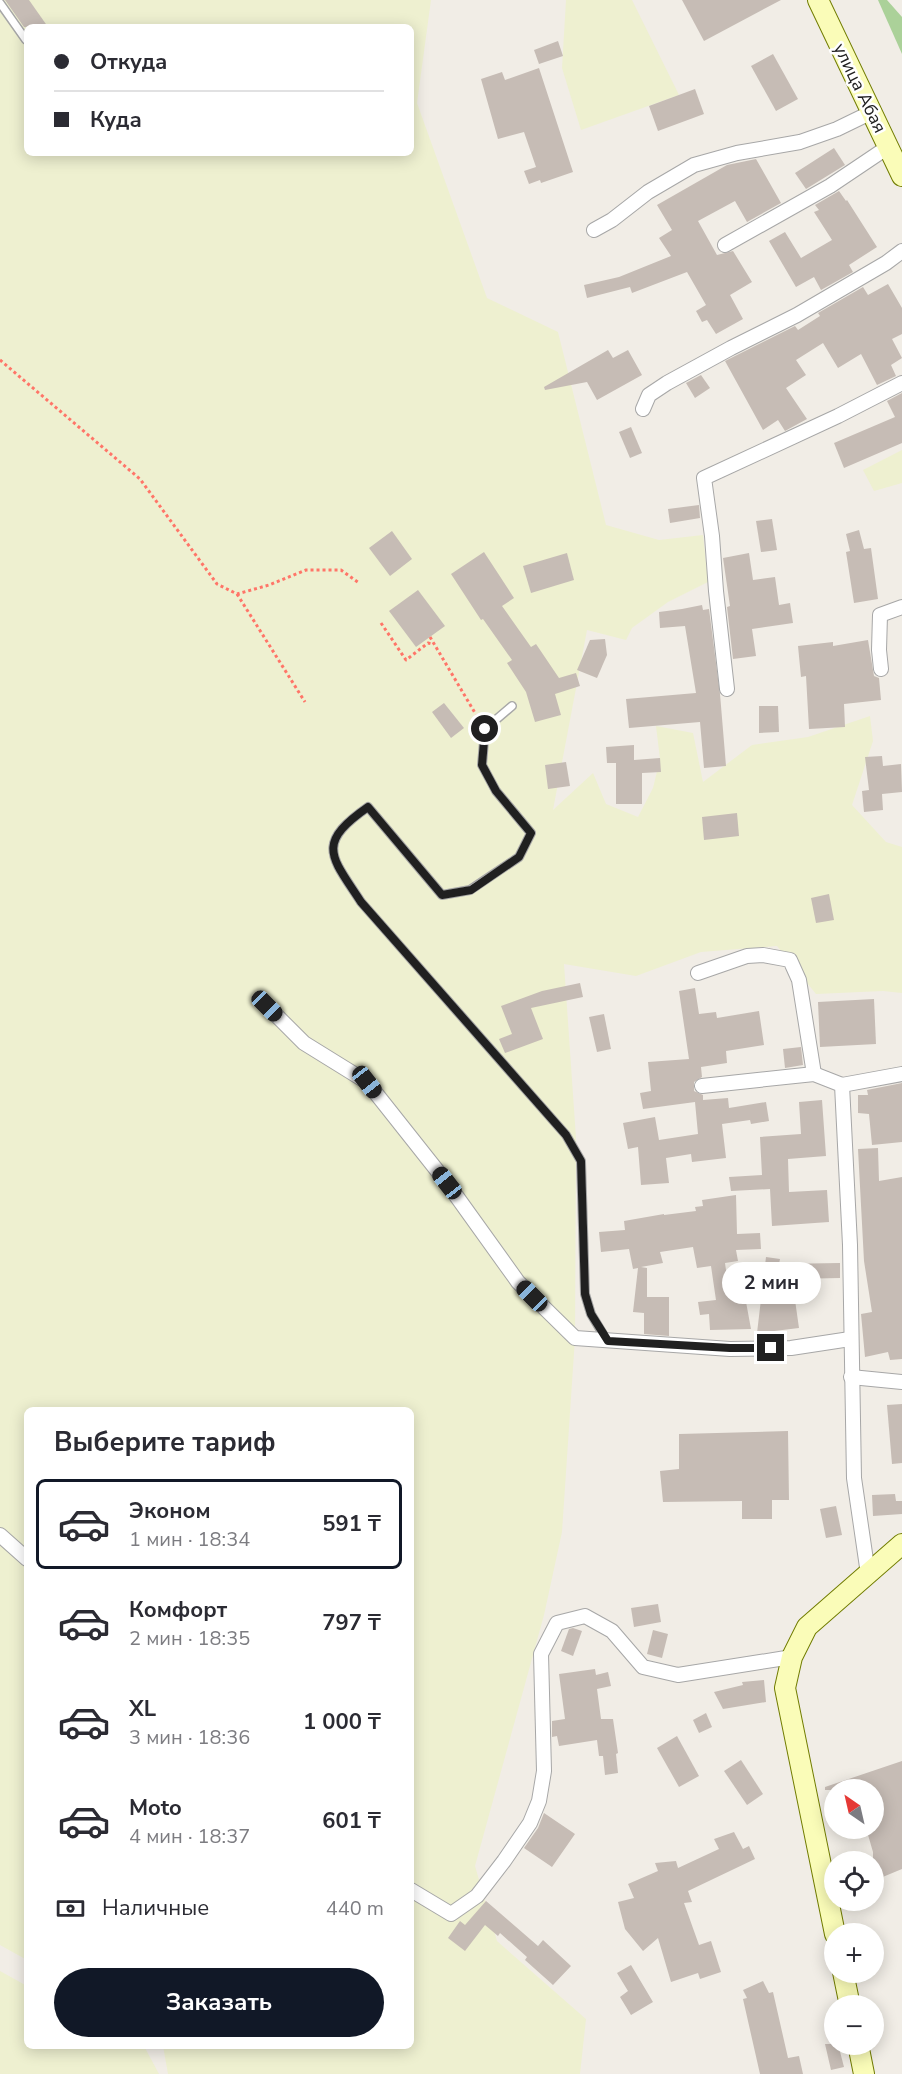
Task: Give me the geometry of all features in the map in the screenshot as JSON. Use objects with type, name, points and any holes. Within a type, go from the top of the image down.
[{"type":"street","name":"улица Абая","points":[[818,0],[902,176]]},
{"type":"street","points":[[594,230],[612,220],[648,192],[694,165],[737,153],[800,142],[837,129],[872,112]]},
{"type":"street","points":[[725,245],[830,186],[888,147]]},
{"type":"street","points":[[643,409],[649,395],[667,383],[797,315],[886,263],[902,251]]},
{"type":"street","points":[[727,689],[704,478],[838,416],[902,383]]},
{"type":"street","points":[[881,669],[880,615],[902,607]]},
{"type":"street","points":[[698,973],[747,956],[763,955],[790,960],[799,980],[814,1074]]},
{"type":"street","points":[[267,1006],[304,1043],[367,1082],[447,1183],[518,1282],[575,1338],[740,1348],[791,1348],[850,1339]]},
{"type":"street","points":[[702,1086],[814,1074],[842,1085],[902,1074]]},
{"type":"street","points":[[842,1085],[850,1245],[854,1478],[868,1574]]},
{"type":"street","points":[[851,1377],[902,1382]]},
{"type":"street","points":[[0,1536],[24,1556]]},
{"type":"street","points":[[834,1923],[786,1688],[792,1657],[807,1627],[902,1544]]},
{"type":"street","points":[[414,1892],[451,1914],[477,1896],[530,1823],[539,1801],[544,1771],[541,1654],[557,1623],[585,1616],[612,1631],[644,1667],[678,1675],[792,1657]]},
{"type":"street","points":[[860,2055],[864,2074]]},
{"type":"lane","points":[[1,5],[24,37]]},
{"type":"lane","points":[[512,706],[485,729],[482,765],[496,791],[531,833],[519,857],[471,890],[442,895],[368,807],[347,821],[334,840],[334,859],[361,902],[566,1135],[581,1161],[585,1294],[591,1314],[608,1341]]},
{"type":"path","points":[[0,360],[140,478],[217,584],[237,594],[306,702]]},
{"type":"path","points":[[237,594],[269,585],[306,570],[341,570],[359,583]]},
{"type":"path","points":[[381,623],[406,660],[428,643],[434,645]]},
{"type":"path","points":[[430,637],[478,718]]},
{"type":"green space","points":[[0,0],[431,0],[417,103],[487,298],[558,332],[606,525],[659,540],[703,535],[708,582],[668,602],[632,628],[626,640],[587,630],[553,810],[593,773],[606,804],[638,817],[653,788],[660,759],[656,726],[693,733],[703,782],[752,745],[808,737],[870,716],[873,741],[852,805],[886,842],[902,847],[902,993],[883,991],[816,994],[777,946],[701,952],[636,976],[564,964],[576,1138],[575,1338],[562,1532],[544,1615],[475,1866],[497,1941],[586,2019],[580,2074],[168,2074],[164,2049],[414,2049],[414,1407],[24,1407],[24,1958],[0,1945]]},
{"type":"green space","points":[[566,0],[632,0],[679,95],[581,130],[562,68]]},
{"type":"green space","points":[[878,0],[887,0],[902,17],[902,54]]},
{"type":"green space","points":[[902,450],[902,483],[874,491],[863,470]]},
{"type":"green space","points":[[0,1971],[24,1984],[24,2049],[146,2049],[159,2074],[0,2074]]},
{"type":"building","points":[[5,0],[29,0],[46,24],[24,24],[24,27]]},
{"type":"building","points":[[682,0],[781,0],[704,41]]},
{"type":"building","points":[[558,41],[563,56],[539,64],[534,50]]},
{"type":"building","points":[[773,54],[798,99],[776,111],[751,66]]},
{"type":"building","points":[[539,68],[573,172],[541,183],[540,180],[529,184],[524,171],[536,167],[524,132],[498,139],[481,79],[502,72],[505,80]]},
{"type":"building","points":[[695,89],[704,114],[658,131],[649,106]]},
{"type":"building","points":[[834,148],[845,165],[806,189],[795,173]]},
{"type":"building","points":[[756,159],[781,203],[747,222],[735,201],[698,221],[717,255],[733,251],[752,282],[730,295],[743,319],[716,334],[707,320],[702,322],[696,311],[706,305],[687,272],[632,293],[630,287],[587,298],[584,285],[619,277],[671,256],[659,238],[672,230],[657,205],[727,165]]},
{"type":"building","points":[[839,191],[877,247],[849,265],[853,272],[821,290],[814,277],[796,287],[769,241],[785,232],[801,258],[832,240],[814,212],[819,210],[815,205]]},
{"type":"building","points":[[888,284],[902,308],[902,334],[892,339],[902,358],[891,365],[896,376],[877,385],[861,354],[838,368],[823,343],[796,360],[806,375],[786,388],[807,419],[785,431],[778,420],[763,430],[725,361],[795,326],[798,330],[820,316],[818,313],[863,287],[868,295]]},
{"type":"building","points":[[608,350],[613,358],[628,350],[642,375],[597,400],[587,382],[545,390],[544,387]]},
{"type":"building","points":[[701,375],[710,388],[695,398],[686,383]]},
{"type":"building","points":[[902,393],[902,443],[844,468],[834,443],[895,417],[887,401]]},
{"type":"building","points":[[631,427],[642,453],[630,458],[619,432]]},
{"type":"building","points":[[699,505],[700,518],[670,523],[668,509]]},
{"type":"building","points":[[772,519],[777,550],[761,552],[756,521]]},
{"type":"building","points":[[859,530],[864,549],[871,548],[878,599],[854,603],[846,552],[850,551],[846,534]]},
{"type":"building","points":[[392,531],[412,559],[390,576],[369,548]]},
{"type":"building","points":[[484,552],[514,598],[502,606],[531,647],[536,644],[559,678],[576,673],[580,686],[555,694],[561,715],[535,722],[526,692],[507,663],[512,660],[483,619],[481,620],[451,574]]},
{"type":"building","points":[[567,553],[574,580],[531,593],[523,566]]},
{"type":"building","points":[[749,553],[753,580],[775,577],[779,605],[790,603],[793,623],[752,629],[756,656],[733,659],[727,607],[730,606],[723,558]]},
{"type":"building","points":[[418,590],[445,626],[416,647],[389,611]]},
{"type":"building","points":[[702,605],[703,610],[709,609],[726,766],[704,768],[700,722],[629,728],[626,699],[696,693],[685,626],[660,628],[659,612]]},
{"type":"building","points":[[605,639],[607,655],[597,678],[577,670],[590,640]]},
{"type":"building","points":[[868,640],[874,676],[879,678],[881,700],[844,704],[845,727],[809,729],[806,676],[801,677],[798,646],[833,642],[833,646]]},
{"type":"building","points":[[444,703],[464,728],[451,738],[432,712]]},
{"type":"building","points":[[759,706],[778,706],[779,732],[759,733]]},
{"type":"building","points":[[634,745],[634,760],[660,758],[661,772],[642,773],[642,804],[616,804],[616,763],[607,763],[606,747]]},
{"type":"building","points":[[882,756],[883,766],[901,764],[902,792],[882,794],[883,810],[864,812],[862,791],[869,790],[865,757]]},
{"type":"building","points":[[566,762],[570,786],[548,789],[545,765]]},
{"type":"building","points":[[737,813],[739,836],[704,840],[702,817]]},
{"type":"building","points":[[829,894],[834,920],[816,923],[811,898]]},
{"type":"building","points":[[580,983],[583,997],[531,1008],[543,1039],[505,1053],[499,1039],[512,1034],[501,1006],[542,991]]},
{"type":"building","points":[[695,988],[699,1014],[716,1012],[717,1018],[759,1011],[764,1045],[726,1051],[727,1063],[701,1067],[702,1077],[694,1082],[694,1091],[703,1095],[703,1100],[728,1098],[729,1108],[766,1102],[769,1121],[751,1124],[750,1120],[722,1124],[726,1158],[692,1162],[691,1154],[666,1158],[669,1183],[641,1185],[638,1147],[628,1149],[623,1123],[655,1117],[659,1140],[698,1134],[695,1102],[643,1109],[640,1093],[651,1091],[648,1062],[689,1059],[679,991]]},
{"type":"building","points":[[874,999],[876,1044],[820,1047],[818,1002]]},
{"type":"building","points":[[604,1014],[611,1049],[597,1052],[589,1017]]},
{"type":"building","points":[[801,1047],[803,1065],[785,1068],[783,1049]]},
{"type":"building","points":[[902,1083],[902,1142],[872,1145],[869,1114],[858,1113],[858,1095],[868,1095],[867,1090]]},
{"type":"building","points":[[822,1100],[826,1156],[788,1159],[789,1192],[827,1190],[829,1222],[772,1226],[770,1189],[731,1191],[729,1177],[762,1175],[760,1137],[801,1134],[799,1102]]},
{"type":"building","points":[[878,1148],[879,1181],[902,1177],[902,1359],[890,1360],[888,1352],[865,1357],[861,1314],[872,1312],[864,1261],[858,1149]]},
{"type":"building","points":[[736,1195],[737,1234],[760,1233],[761,1249],[736,1250],[738,1261],[725,1263],[729,1292],[744,1291],[751,1329],[710,1330],[709,1314],[700,1315],[698,1302],[716,1300],[711,1266],[697,1268],[693,1247],[660,1252],[663,1263],[641,1267],[647,1268],[647,1297],[669,1297],[669,1336],[644,1334],[644,1313],[633,1312],[638,1268],[633,1269],[629,1249],[601,1252],[599,1232],[625,1230],[624,1221],[696,1211],[695,1207],[703,1206],[702,1200]]},
{"type":"building","points":[[766,1257],[780,1259],[779,1264],[840,1263],[840,1278],[792,1279],[799,1328],[757,1333]]},
{"type":"building","points":[[902,1404],[902,1463],[892,1464],[887,1405]]},
{"type":"building","points":[[788,1431],[789,1500],[772,1500],[772,1519],[742,1519],[742,1501],[663,1502],[660,1471],[679,1469],[679,1434]]},
{"type":"building","points":[[895,1494],[896,1501],[902,1501],[902,1514],[873,1516],[872,1495]]},
{"type":"building","points":[[836,1506],[842,1535],[826,1538],[820,1509]]},
{"type":"building","points":[[658,1604],[661,1622],[634,1627],[631,1608]]},
{"type":"building","points":[[569,1629],[582,1631],[573,1656],[561,1651]]},
{"type":"building","points":[[653,1630],[668,1634],[662,1658],[647,1654]]},
{"type":"building","points":[[595,1669],[596,1675],[608,1672],[611,1686],[597,1689],[601,1719],[613,1719],[618,1753],[616,1754],[618,1773],[605,1775],[603,1756],[599,1756],[597,1740],[559,1746],[557,1736],[552,1737],[552,1721],[565,1719],[559,1674]]},
{"type":"building","points":[[764,1680],[766,1702],[723,1709],[714,1692],[743,1685],[742,1682]]},
{"type":"building","points":[[706,1713],[712,1727],[699,1733],[693,1720]]},
{"type":"building","points":[[677,1736],[699,1776],[679,1787],[657,1748]]},
{"type":"building","points":[[741,1760],[763,1794],[747,1805],[724,1771]]},
{"type":"building","points":[[902,1761],[902,1869],[884,1876],[884,1851],[873,1851],[869,1839],[884,1839],[884,1779],[849,1779]]},
{"type":"building","points":[[544,1813],[575,1834],[552,1867],[524,1848],[538,1828]]},
{"type":"building","points":[[734,1832],[743,1849],[749,1846],[755,1859],[688,1891],[692,1902],[684,1903],[699,1945],[711,1941],[721,1972],[700,1979],[698,1973],[671,1982],[658,1938],[643,1951],[625,1929],[618,1902],[634,1898],[628,1884],[658,1871],[655,1863],[676,1861],[678,1868],[719,1849],[714,1839]]},
{"type":"building","points":[[486,1901],[538,1946],[543,1940],[571,1966],[553,1985],[500,1933],[498,1936],[485,1925],[465,1951],[448,1938],[460,1921],[465,1925]]},
{"type":"building","points":[[631,1965],[653,2002],[631,2015],[620,1997],[628,1991],[617,1973]]},
{"type":"building","points":[[763,1981],[769,1993],[773,1992],[788,2058],[799,2056],[803,2074],[760,2074],[743,1999],[747,1998],[743,1990]]},
{"type":"building","points":[[828,2055],[841,2055],[844,2067],[831,2070]]},
{"type":"route","points":[[485,729],[482,765],[496,791],[531,833],[519,857],[471,890],[442,895],[368,807],[347,821],[334,840],[334,859],[361,902],[566,1135],[581,1161],[585,1294],[591,1314],[608,1341],[771,1348]]}]
